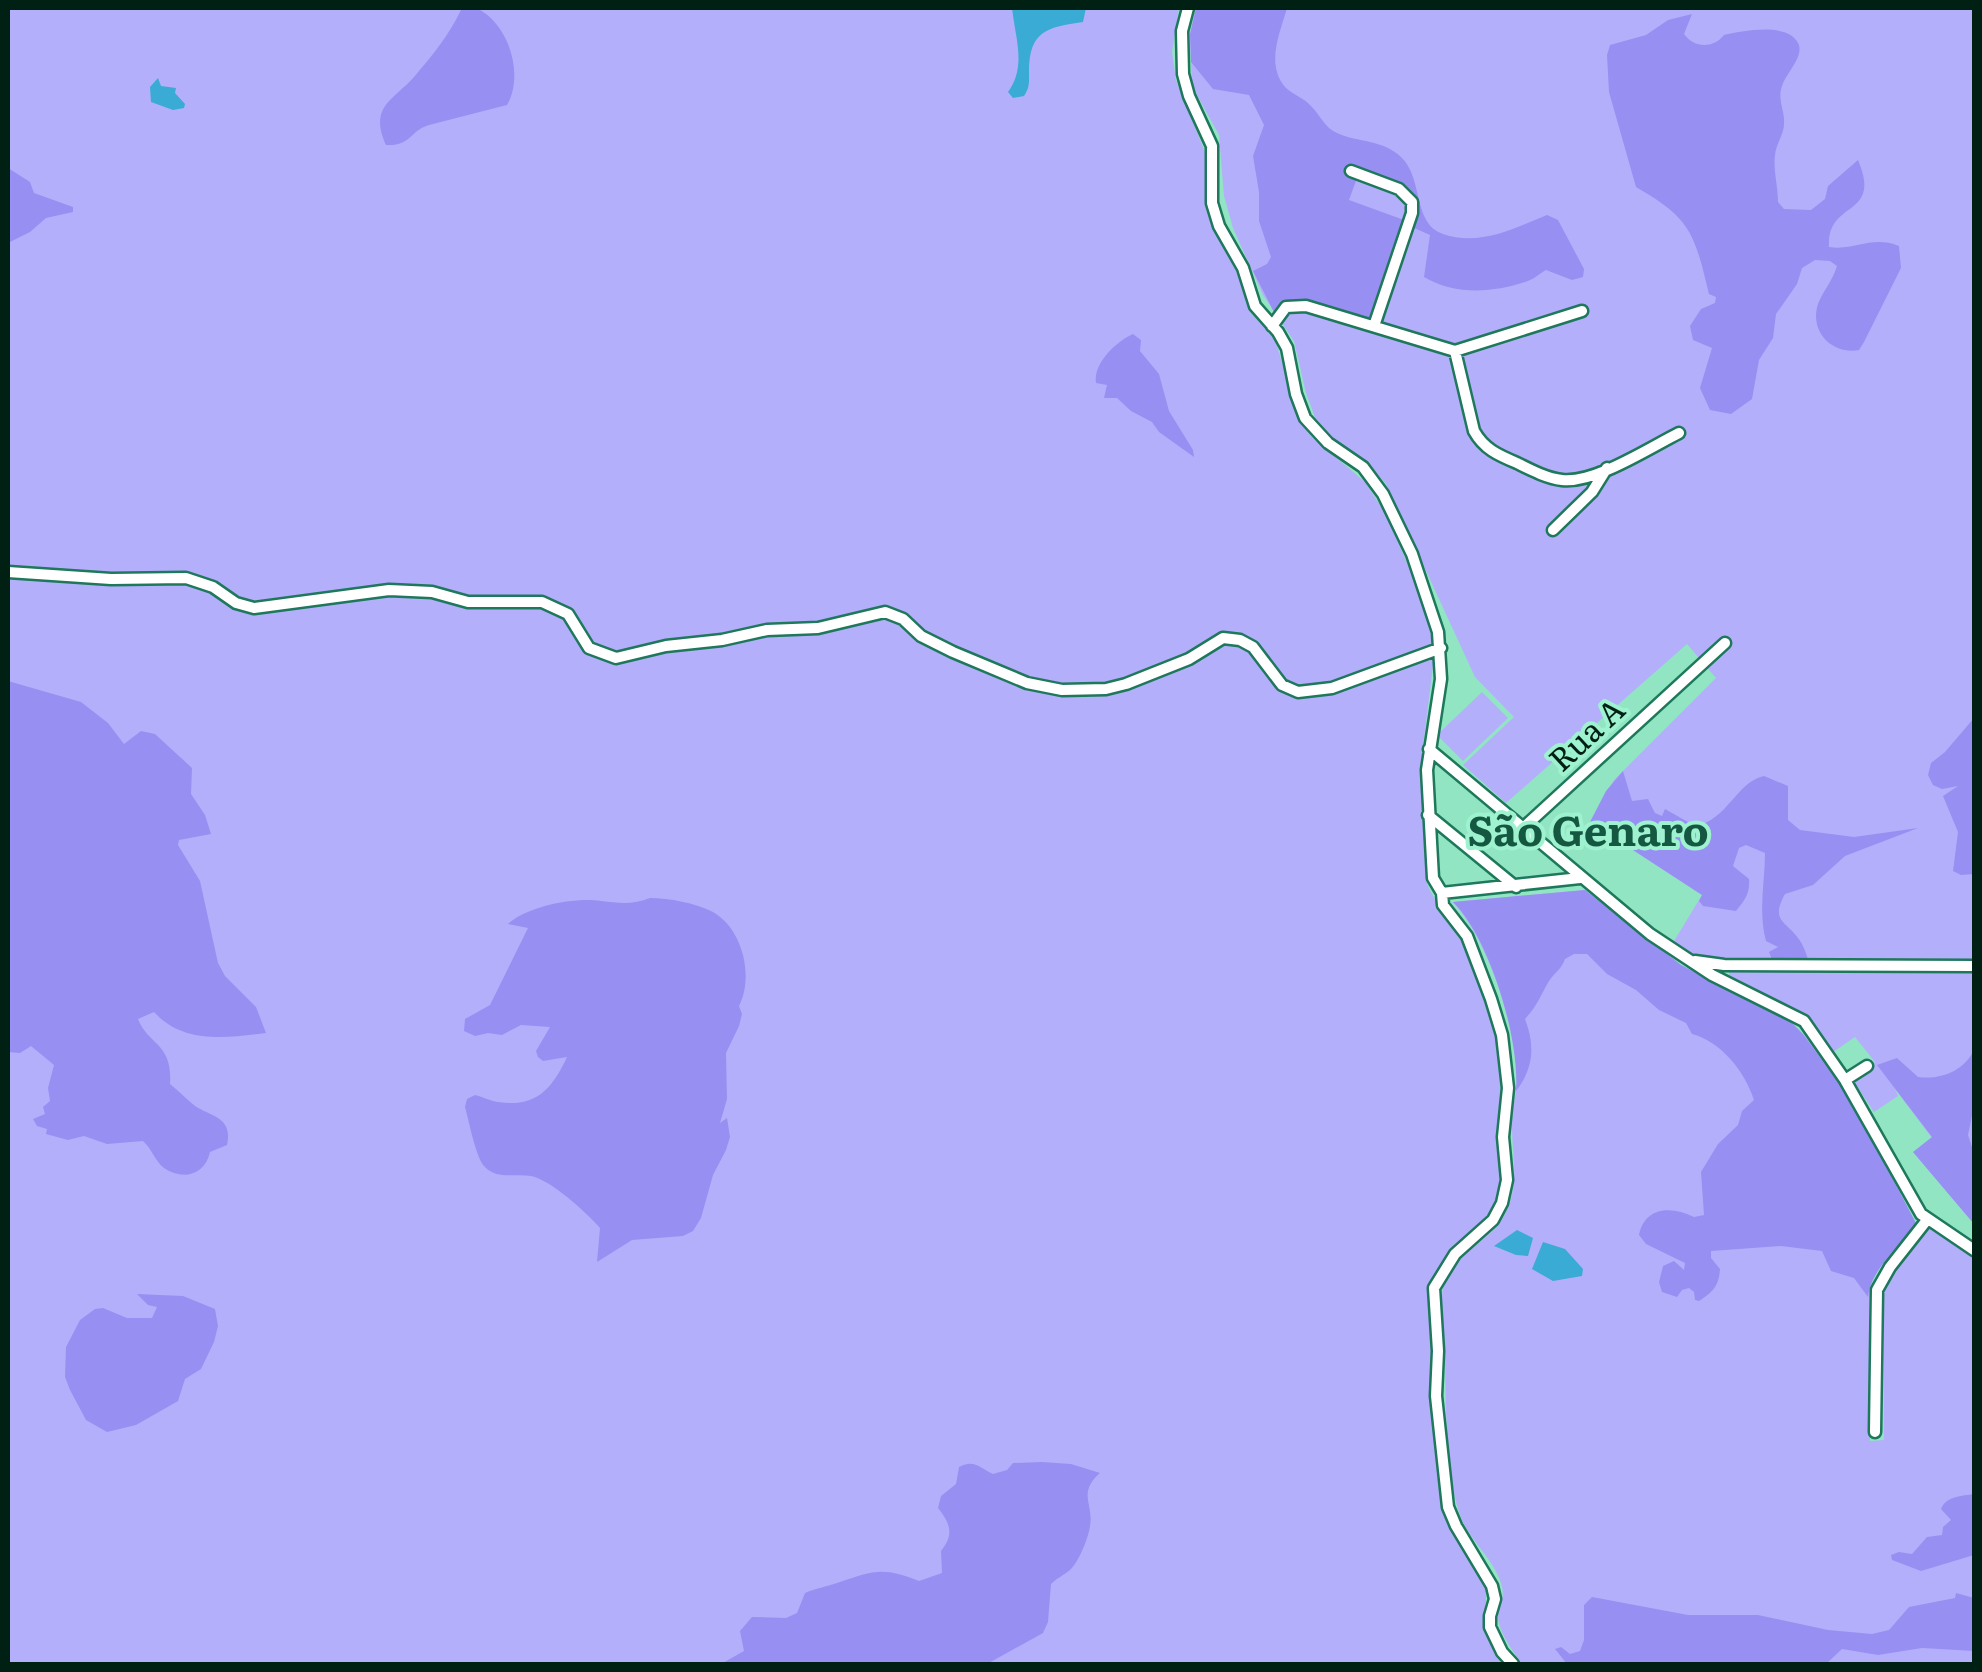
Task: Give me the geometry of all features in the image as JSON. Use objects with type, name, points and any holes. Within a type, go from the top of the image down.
[{"type":"street","points":[[1188,8],[1182,32],[1184,74],[1189,96],[1212,146],[1214,212],[1242,268],[1255,306],[1287,348],[1305,418],[1328,443],[1363,467],[1383,494],[1412,554],[1441,648],[1441,679],[1430,749],[1428,814],[1433,878],[1443,905],[1467,936],[1502,1035],[1508,1074],[1503,1138],[1507,1180],[1502,1203],[1492,1220],[1455,1254],[1434,1288],[1436,1396],[1448,1507],[1492,1586],[1495,1599],[1490,1627],[1502,1652],[1513,1664]]},
{"type":"street","points":[[1351,171],[1399,188],[1412,202],[1374,326]]},
{"type":"street","points":[[1272,326],[1286,307],[1298,305],[1455,352],[1582,311]]},
{"type":"street","points":[[1455,352],[1474,431],[1488,450],[1560,480],[1582,479],[1679,434]]},
{"type":"street","points":[[1553,530],[1592,492],[1607,468]]},
{"type":"street","points":[[8,572],[111,580],[186,578],[254,608],[389,590],[432,592],[468,602],[542,602],[568,614],[590,648],[616,658],[767,630],[818,628],[886,612],[953,652],[1026,683],[1062,690],[1106,689],[1126,684],[1189,658],[1223,638],[1240,640],[1252,647],[1282,685],[1298,692],[1332,688],[1441,648]]},
{"type":"street","name":"Rua A","points":[[1524,828],[1725,644]]},
{"type":"street","points":[[1430,749],[1580,878],[1684,958],[1796,1016],[1811,1029],[1845,1080],[1912,1202],[1927,1220],[1974,1250]]},
{"type":"street","points":[[1428,814],[1516,886]]},
{"type":"street","points":[[1442,894],[1580,878]]},
{"type":"street","points":[[1684,958],[1724,965],[1974,966]]},
{"type":"street","points":[[1845,1080],[1866,1066]]},
{"type":"street","points":[[1875,1432],[1877,1290],[1890,1266],[1927,1220]]},
{"type":"shaded area","points":[[8,8],[1179,8],[1172,52],[1176,80],[1205,152],[1212,222],[1235,264],[1250,312],[1275,339],[1299,419],[1312,437],[1365,482],[1385,513],[1419,590],[1432,636],[1434,658],[1423,746],[1427,884],[1467,950],[1493,1023],[1501,1075],[1501,1177],[1498,1195],[1486,1219],[1446,1260],[1431,1286],[1428,1304],[1444,1503],[1449,1522],[1486,1586],[1486,1625],[1507,1664],[8,1664]]},
{"type":"shaded area","points":[[476,8],[497,25],[510,50],[514,79],[507,105],[429,125],[406,141],[386,145],[380,121],[386,105],[434,53],[461,10]]},
{"type":"shaded area","points":[[1196,8],[1974,8],[1974,961],[1714,962],[1671,946],[1702,895],[1590,822],[1614,780],[1716,678],[1687,644],[1506,803],[1463,765],[1514,717],[1475,677],[1386,484],[1368,463],[1332,438],[1316,420],[1294,341],[1263,295],[1233,228],[1224,196],[1219,135],[1192,86],[1190,34]]},
{"type":"shaded area","points":[[1196,8],[1287,8],[1275,59],[1280,79],[1333,131],[1386,147],[1401,157],[1413,177],[1422,211],[1433,228],[1456,237],[1483,237],[1547,215],[1558,220],[1584,269],[1583,277],[1572,280],[1546,270],[1528,281],[1486,290],[1436,283],[1424,277],[1430,235],[1412,227],[1416,204],[1350,168],[1347,174],[1357,178],[1349,200],[1404,220],[1371,321],[1303,301],[1286,303],[1275,314],[1253,271],[1267,264],[1271,257],[1259,221],[1253,156],[1264,125],[1249,95],[1213,89],[1191,62],[1190,34]]},
{"type":"shaded area","points":[[1692,14],[1684,34],[1698,44],[1715,43],[1724,35],[1764,30],[1785,32],[1798,43],[1797,59],[1781,91],[1784,124],[1775,155],[1778,202],[1784,209],[1811,210],[1825,199],[1828,186],[1858,160],[1864,192],[1836,221],[1829,247],[1880,242],[1899,246],[1901,268],[1859,350],[1832,345],[1817,323],[1818,304],[1837,266],[1815,260],[1802,268],[1797,284],[1776,314],[1773,338],[1759,360],[1752,399],[1731,414],[1710,410],[1700,388],[1712,348],[1693,340],[1690,326],[1701,309],[1715,303],[1716,297],[1709,294],[1688,229],[1668,208],[1636,187],[1609,92],[1610,45],[1646,35],[1668,20]]},
{"type":"shaded area","points":[[8,168],[30,182],[34,193],[73,207],[73,212],[46,218],[8,243]]},
{"type":"shaded area","points":[[1133,334],[1141,340],[1140,351],[1159,374],[1169,411],[1194,457],[1117,398],[1104,398],[1107,385],[1096,383],[1098,368],[1107,354]]},
{"type":"shaded area","points":[[8,681],[81,702],[108,723],[124,744],[141,731],[155,734],[192,768],[191,794],[205,815],[211,834],[179,840],[178,845],[200,881],[218,963],[225,976],[256,1007],[266,1033],[206,1036],[178,1029],[154,1012],[138,1019],[168,1060],[170,1084],[195,1106],[220,1119],[227,1129],[227,1145],[210,1152],[203,1166],[192,1174],[164,1168],[143,1141],[107,1144],[84,1136],[68,1140],[46,1134],[47,1129],[37,1126],[33,1119],[45,1114],[43,1107],[50,1101],[48,1088],[54,1065],[31,1046],[20,1053],[8,1052]]},
{"type":"shaded area","points":[[1482,692],[1508,718],[1463,761],[1437,735]]},
{"type":"shaded area","points":[[1974,718],[1974,874],[1961,875],[1953,871],[1958,832],[1943,796],[1958,786],[1942,789],[1933,785],[1928,775],[1931,763]]},
{"type":"shaded area","points":[[1623,771],[1632,801],[1648,799],[1655,813],[1662,816],[1665,809],[1695,826],[1716,816],[1746,786],[1764,776],[1788,786],[1788,820],[1800,830],[1854,837],[1918,828],[1845,856],[1813,885],[1785,894],[1779,915],[1800,940],[1809,963],[1773,962],[1769,952],[1778,947],[1766,941],[1762,919],[1765,853],[1746,845],[1739,848],[1733,866],[1749,879],[1749,884],[1736,911],[1703,906],[1699,901],[1702,895],[1590,822],[1606,791]]},
{"type":"shaded area","points":[[1585,890],[1681,965],[1792,1023],[1830,1069],[1917,1225],[1869,1286],[1870,1441],[1884,1440],[1884,1293],[1889,1275],[1928,1227],[1974,1258],[1974,1664],[1522,1664],[1504,1635],[1498,1617],[1503,1595],[1499,1577],[1464,1524],[1451,1478],[1442,1304],[1443,1287],[1453,1267],[1495,1228],[1508,1208],[1514,1176],[1512,1122],[1517,1070],[1511,1029],[1496,980],[1476,935],[1452,902]]},
{"type":"shaded area","points":[[1585,890],[1681,965],[1792,1023],[1853,1103],[1917,1225],[1880,1267],[1868,1297],[1854,1278],[1831,1271],[1822,1251],[1781,1246],[1711,1251],[1711,1258],[1720,1269],[1718,1280],[1699,1301],[1689,1288],[1677,1297],[1662,1292],[1659,1282],[1663,1266],[1674,1261],[1684,1270],[1685,1263],[1646,1244],[1639,1235],[1642,1225],[1660,1211],[1704,1215],[1701,1172],[1718,1144],[1738,1125],[1742,1111],[1754,1100],[1738,1068],[1722,1050],[1692,1034],[1686,1023],[1659,1010],[1636,990],[1607,974],[1587,954],[1565,959],[1525,1019],[1531,1056],[1516,1091],[1513,1045],[1500,991],[1479,940],[1453,902]]},
{"type":"shaded area","points":[[650,898],[682,902],[713,912],[732,930],[743,954],[745,981],[739,1006],[742,1014],[726,1053],[727,1099],[720,1123],[727,1118],[730,1137],[693,1231],[683,1236],[632,1240],[597,1262],[600,1228],[539,1179],[495,1173],[485,1167],[465,1107],[467,1099],[475,1095],[511,1103],[533,1099],[549,1087],[567,1057],[543,1061],[538,1057],[536,1051],[550,1027],[521,1025],[502,1035],[475,1036],[464,1031],[465,1019],[490,1005],[528,928],[508,924],[517,918],[565,902],[626,903]]},
{"type":"shaded area","points":[[1729,969],[1974,970],[1974,1224],[1913,1152],[1932,1138],[1895,1089],[1898,1096],[1874,1112],[1852,1079],[1875,1062],[1855,1037],[1833,1052],[1802,1016],[1729,979]]},
{"type":"shaded area","points":[[1974,1050],[1974,1106],[1968,1135],[1974,1153],[1974,1224],[1913,1152],[1932,1137],[1877,1065],[1897,1058],[1918,1077],[1935,1077],[1958,1069]]},
{"type":"shaded area","points":[[137,1294],[183,1296],[215,1309],[218,1326],[201,1369],[185,1379],[178,1401],[136,1425],[107,1432],[86,1420],[70,1390],[65,1377],[66,1347],[80,1320],[95,1309],[103,1308],[127,1318],[152,1318],[157,1307],[148,1305]]},
{"type":"shaded area","points":[[1013,1463],[1071,1464],[1100,1473],[1089,1487],[1091,1518],[1086,1542],[1070,1570],[1051,1584],[1048,1622],[1043,1633],[987,1664],[721,1664],[744,1651],[740,1631],[752,1617],[786,1618],[797,1613],[809,1591],[878,1572],[919,1581],[942,1573],[941,1551],[949,1530],[938,1508],[941,1496],[956,1484],[959,1467],[973,1464],[993,1474],[1007,1470]]},
{"type":"shaded area","points":[[1974,1494],[1974,1555],[1921,1571],[1892,1560],[1891,1555],[1899,1552],[1912,1554],[1927,1537],[1942,1535],[1943,1527],[1951,1520],[1941,1509],[1943,1505],[1955,1497]]},
{"type":"shaded area","points":[[1956,1593],[1974,1598],[1974,1651],[1922,1648],[1878,1655],[1842,1649],[1826,1664],[1567,1664],[1555,1649],[1561,1647],[1570,1654],[1580,1651],[1584,1640],[1584,1605],[1592,1597],[1688,1615],[1758,1615],[1828,1630],[1872,1634],[1889,1630],[1909,1607],[1955,1598]]},
{"type":"water","points":[[1012,8],[1086,8],[1083,22],[1050,29],[1037,39],[1030,58],[1027,90],[1024,96],[1013,98],[1008,92],[1018,62]]},
{"type":"water","points":[[158,78],[161,86],[176,88],[184,108],[173,110],[151,102],[150,87]]},
{"type":"water","points":[[1517,1230],[1533,1238],[1528,1256],[1494,1246]]},
{"type":"water","points":[[1543,1242],[1565,1249],[1583,1269],[1582,1276],[1553,1281],[1532,1269]]},
{"type":"district","name":"São Genaro","points":[[1588,831]]}]
